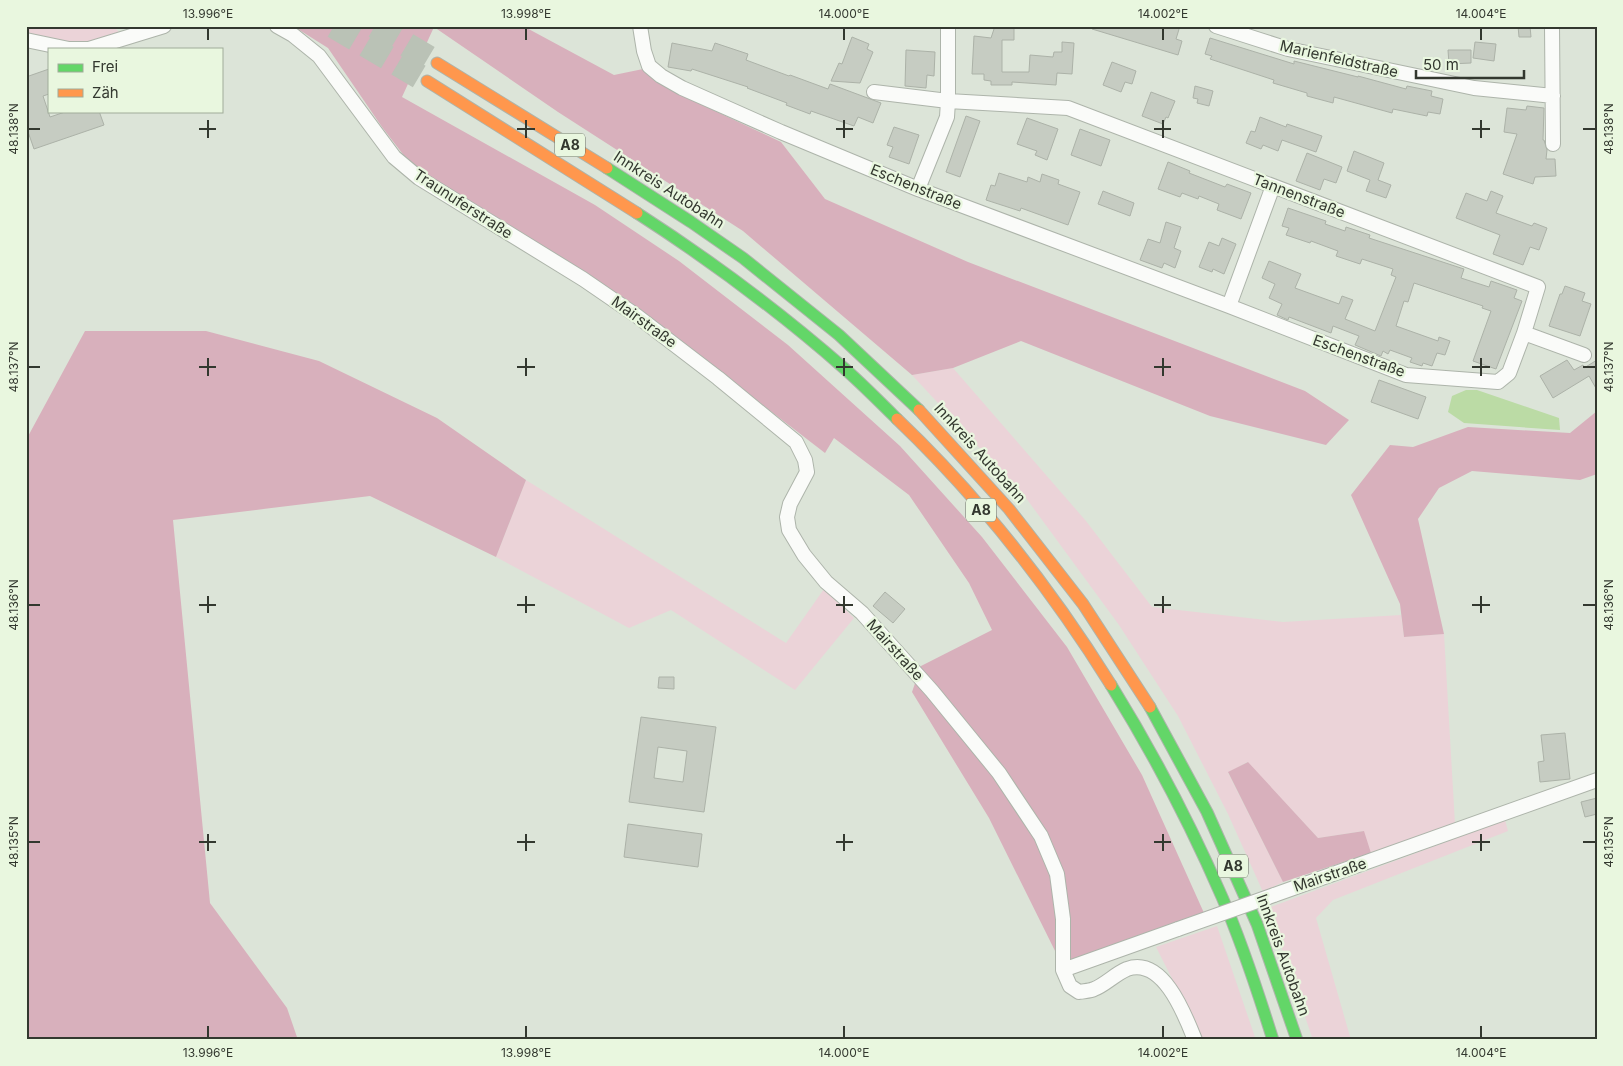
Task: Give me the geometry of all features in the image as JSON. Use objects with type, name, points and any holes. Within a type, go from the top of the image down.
[{"type":"highway","name":"Innkreis Autobahn","points":[[437,63],[641,189],[702,228],[745,259],[856,349],[945,435],[991,486],[1083,602],[1119,655],[1174,748],[1199,794],[1246,897],[1270,958],[1297,1040]]},
{"type":"highway","name":"A8","points":[[427,81],[678,241],[775,311],[830,356],[909,431],[962,487],[1011,544],[1079,636],[1141,735],[1173,793],[1220,894],[1241,945],[1273,1040]]},
{"type":"street","points":[[91,48],[164,26]]},
{"type":"street","name":"Traunuferstraße","points":[[277,26],[293,35],[319,56],[394,157],[419,178],[583,279]]},
{"type":"street","name":"Eschenstraße","points":[[640,26],[644,51],[649,66],[661,76],[682,88],[918,189],[1406,375],[1498,382],[1509,373],[1524,333]]},
{"type":"street","points":[[918,189],[947,117],[948,26]]},
{"type":"street","name":"Marienfeldstraße","points":[[1216,26],[1288,49],[1474,88],[1553,96]]},
{"type":"street","points":[[1552,26],[1553,144]]},
{"type":"street","points":[[26,40],[69,48]]},
{"type":"street","name":"Tannenstraße","points":[[874,92],[948,101],[1068,108],[1538,286],[1524,333]]},
{"type":"street","points":[[1229,306],[1273,186]]},
{"type":"street","name":"Mairstraße","points":[[583,279],[637,316],[718,378],[796,442],[805,460],[807,472],[790,504],[787,517],[789,530],[804,555],[826,582],[862,613],[932,691],[998,773],[1042,836],[1057,874],[1064,919],[1064,970],[1597,780]]},
{"type":"street","points":[[1524,333],[1584,354]]},
{"type":"street","points":[[1064,970],[1070,986],[1079,992],[1095,989],[1129,968],[1141,967],[1153,972],[1165,982],[1182,1006],[1196,1040]]},
{"type":"shaded area","points":[[26,26],[113,26],[131,44],[105,48],[48,48],[48,50],[26,48]]},
{"type":"shaded area","points":[[293,26],[523,26],[614,75],[643,69],[679,94],[781,142],[825,199],[968,262],[1305,391],[1349,420],[1326,445],[1210,416],[1021,341],[953,368],[912,375],[743,231],[558,112],[434,27],[402,97],[595,205],[679,261],[788,345],[900,446],[982,537],[1067,647],[1142,775],[1204,913],[1062,965],[989,818],[912,692],[921,666],[992,630],[969,583],[909,495],[834,438],[825,453],[620,295],[461,199],[412,166],[382,127],[328,48]]},
{"type":"shaded area","points":[[85,331],[206,331],[319,361],[437,418],[526,480],[496,557],[370,496],[173,520],[210,903],[287,1008],[298,1040],[26,1040],[26,440]]},
{"type":"shaded area","points":[[953,368],[1086,521],[1152,607],[1283,622],[1401,615],[1404,637],[1444,634],[1455,824],[1371,853],[1363,831],[1318,838],[1247,762],[1228,773],[1283,882],[1263,892],[1228,814],[1178,716],[1119,625],[1026,498],[912,375]]},
{"type":"shaded area","points":[[1466,390],[1477,390],[1559,418],[1560,430],[1464,423],[1448,412],[1452,396]]},
{"type":"shaded area","points":[[1597,411],[1597,474],[1580,480],[1472,471],[1439,488],[1418,519],[1444,634],[1404,637],[1400,604],[1351,495],[1390,445],[1413,447],[1468,427],[1570,433]]},
{"type":"shaded area","points":[[526,480],[786,643],[824,589],[854,618],[795,690],[671,610],[629,628],[496,557]]},
{"type":"shaded area","points":[[1248,762],[1318,838],[1364,831],[1371,853],[1283,882],[1228,772]]},
{"type":"shaded area","points":[[1505,820],[1508,831],[1333,900],[1316,918],[1351,1040],[1313,1040],[1268,908]]},
{"type":"shaded area","points":[[1217,926],[1256,1040],[1201,1040],[1156,947]]},
{"type":"building","points":[[995,26],[1014,26],[1014,40],[1002,40],[1002,72],[1029,72],[1030,55],[1053,57],[1054,52],[1062,52],[1062,42],[1074,43],[1072,74],[1057,73],[1056,85],[1012,82],[1012,85],[991,85],[991,81],[984,80],[984,74],[972,74],[974,36],[991,38]]},
{"type":"building","points":[[1092,26],[1180,26],[1176,39],[1182,41],[1178,55],[1092,29]]},
{"type":"building","points":[[1518,26],[1530,26],[1531,37],[1519,37]]},
{"type":"building","points":[[852,37],[869,44],[867,49],[873,52],[860,83],[831,81],[839,63],[842,64]]},
{"type":"building","points":[[1210,38],[1294,64],[1294,61],[1406,89],[1407,86],[1432,91],[1431,96],[1443,99],[1440,114],[1428,112],[1427,116],[1393,109],[1392,113],[1334,97],[1333,103],[1307,96],[1307,93],[1273,83],[1274,80],[1210,59],[1212,56],[1205,54]]},
{"type":"building","points":[[1475,42],[1496,44],[1494,61],[1473,58]]},
{"type":"building","points":[[672,43],[712,51],[715,43],[748,54],[746,60],[789,76],[828,89],[830,84],[881,103],[873,123],[858,117],[854,126],[811,111],[810,114],[748,87],[692,69],[691,71],[668,67]]},
{"type":"building","points":[[906,50],[935,52],[934,76],[927,75],[926,88],[905,86]]},
{"type":"building","points":[[1448,50],[1471,50],[1471,63],[1449,64]]},
{"type":"building","points":[[1112,62],[1136,71],[1132,84],[1125,82],[1121,92],[1103,85]]},
{"type":"building","points":[[48,69],[48,94],[43,96],[50,117],[65,112],[99,112],[104,125],[34,149],[26,126],[26,77]]},
{"type":"building","points":[[1195,86],[1213,91],[1209,106],[1197,103],[1198,99],[1193,98]]},
{"type":"building","points":[[1151,92],[1175,101],[1168,118],[1166,117],[1163,124],[1142,116]]},
{"type":"building","points":[[1527,106],[1544,108],[1543,140],[1547,150],[1546,159],[1555,159],[1556,176],[1535,177],[1533,184],[1503,174],[1517,134],[1504,132],[1507,108],[1526,110]]},
{"type":"building","points":[[966,116],[980,121],[960,177],[946,172]]},
{"type":"building","points":[[1260,117],[1286,127],[1287,124],[1322,136],[1316,152],[1282,140],[1278,151],[1263,145],[1261,149],[1246,143],[1251,131],[1255,132]]},
{"type":"building","points":[[1027,118],[1058,129],[1047,160],[1035,155],[1037,151],[1017,144]]},
{"type":"building","points":[[894,127],[919,135],[909,164],[889,157],[893,147],[887,145]]},
{"type":"building","points":[[1080,129],[1110,140],[1101,166],[1071,155]]},
{"type":"building","points":[[1354,151],[1384,163],[1378,180],[1391,185],[1386,198],[1366,191],[1370,180],[1347,171]]},
{"type":"building","points":[[1307,153],[1342,167],[1336,183],[1324,179],[1320,190],[1296,181]]},
{"type":"building","points":[[1168,162],[1190,171],[1189,173],[1225,187],[1227,184],[1251,193],[1241,219],[1217,210],[1219,204],[1199,196],[1198,199],[1182,193],[1180,197],[1158,189]]},
{"type":"building","points":[[999,173],[1027,182],[1028,177],[1040,182],[1042,174],[1059,180],[1058,184],[1080,192],[1068,225],[1021,208],[1020,211],[986,200],[991,185],[995,186]]},
{"type":"building","points":[[1103,191],[1134,203],[1130,216],[1098,204]]},
{"type":"building","points":[[1491,191],[1503,196],[1496,213],[1532,226],[1534,223],[1547,228],[1539,250],[1530,247],[1523,265],[1493,254],[1500,235],[1456,218],[1466,193],[1487,201]]},
{"type":"building","points":[[1288,208],[1326,221],[1325,224],[1345,231],[1346,227],[1370,235],[1369,238],[1464,269],[1461,278],[1489,287],[1491,281],[1517,290],[1514,298],[1522,301],[1496,369],[1473,361],[1491,311],[1482,308],[1483,306],[1414,283],[1408,302],[1404,301],[1396,326],[1438,341],[1439,337],[1450,341],[1445,355],[1437,353],[1432,366],[1423,363],[1422,366],[1410,362],[1412,358],[1390,350],[1388,354],[1383,351],[1381,356],[1355,345],[1359,336],[1333,326],[1331,333],[1289,317],[1288,320],[1277,315],[1282,304],[1269,298],[1275,284],[1262,278],[1269,261],[1301,274],[1295,288],[1339,304],[1342,296],[1353,300],[1345,319],[1375,331],[1396,277],[1391,275],[1393,269],[1362,259],[1360,264],[1336,256],[1338,251],[1311,241],[1310,243],[1286,235],[1289,228],[1282,226]]},
{"type":"building","points":[[1166,222],[1181,227],[1174,248],[1181,251],[1175,268],[1164,263],[1162,268],[1140,260],[1148,239],[1160,243]]},
{"type":"building","points":[[1222,238],[1236,244],[1224,274],[1213,269],[1212,272],[1199,267],[1209,242],[1219,246]]},
{"type":"building","points":[[1565,286],[1585,293],[1582,301],[1591,304],[1580,336],[1549,326],[1560,294],[1562,294]]},
{"type":"building","points":[[1567,360],[1574,370],[1583,365],[1584,368],[1597,360],[1597,390],[1589,376],[1553,398],[1540,376]]},
{"type":"building","points":[[1379,380],[1426,397],[1418,419],[1371,402]]},
{"type":"building","points":[[885,592],[905,609],[893,623],[873,606]]},
{"type":"building","points":[[659,677],[674,677],[674,689],[658,688]]},
{"type":"building","points":[[641,717],[716,727],[704,812],[629,802]],"holes":[[[658,747],[687,751],[683,782],[654,778]]]},
{"type":"building","points":[[1565,733],[1570,779],[1540,782],[1538,762],[1544,761],[1541,735]]},
{"type":"building","points":[[1597,798],[1597,814],[1585,817],[1581,802]]},
{"type":"building","points":[[628,824],[702,834],[698,867],[624,857]]},
{"type":"tunnel","points":[[334,26],[427,81]]},
{"type":"tunnel","points":[[375,26],[437,63]]},
{"type":"traffic: fast","points":[[607,168],[743,258],[839,335],[919,410]]},
{"type":"traffic: fast","points":[[637,213],[718,268],[770,307],[845,369],[897,419]]},
{"type":"traffic: fast","points":[[1111,685],[1142,736],[1210,869],[1243,950],[1273,1040]]},
{"type":"traffic: fast","points":[[1150,707],[1207,812],[1257,924],[1297,1040]]},
{"type":"traffic: slow","points":[[437,63],[607,168]]},
{"type":"traffic: slow","points":[[427,81],[637,213]]},
{"type":"traffic: slow","points":[[919,410],[1009,509],[1083,604],[1150,707]]},
{"type":"traffic: slow","points":[[897,419],[957,480],[1012,545],[1064,614],[1111,685]]}]
